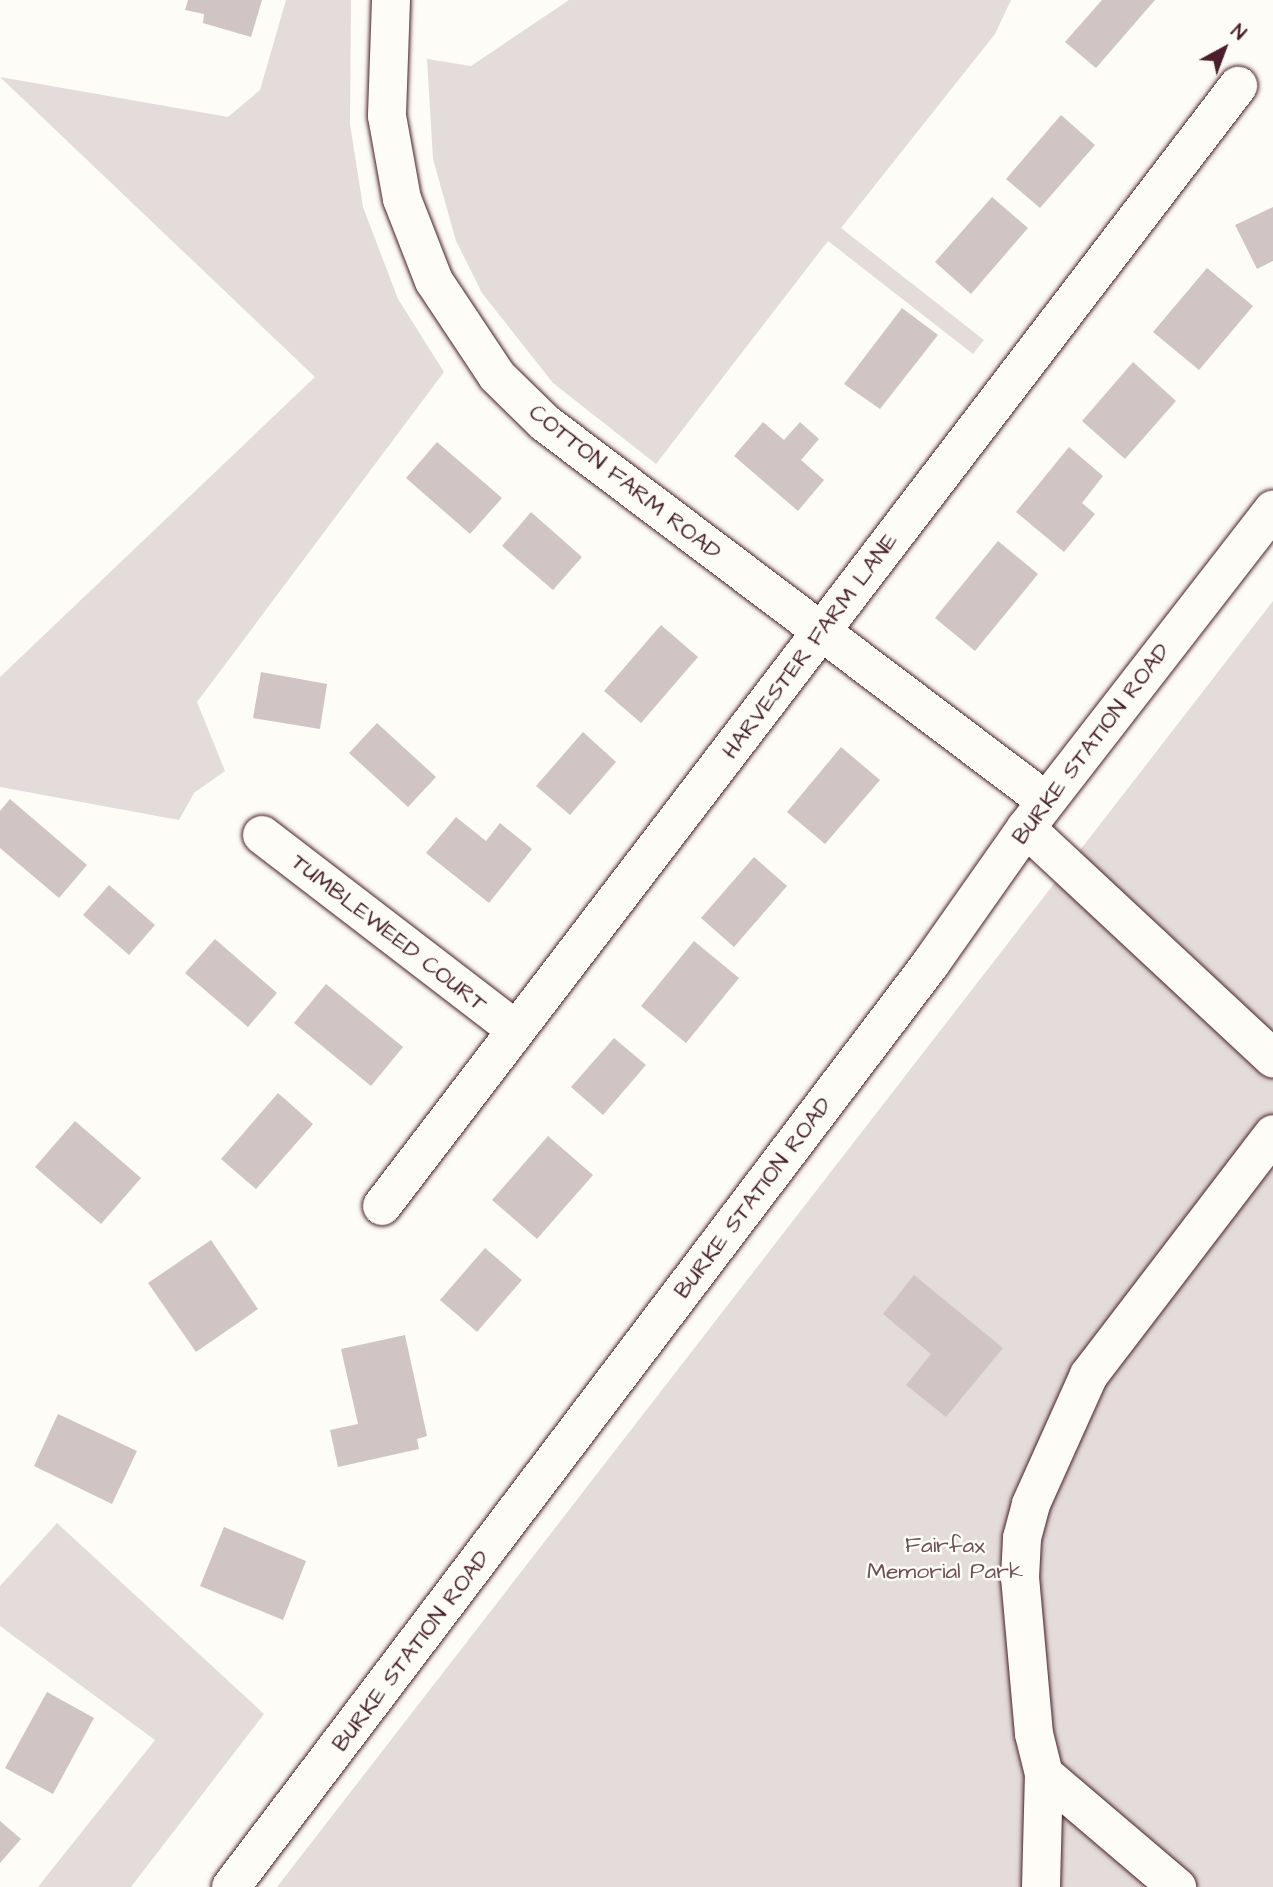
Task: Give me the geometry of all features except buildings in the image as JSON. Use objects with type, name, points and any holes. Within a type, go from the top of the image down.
[{"type":"street","name":"COTTON FARM ROAD","points":[[391,0],[385,78],[392,156],[415,239],[456,321],[497,376],[545,423],[820,634],[1036,815],[1273,1058]]},
{"type":"street","name":"HARVESTER FARM LANE","points":[[382,1206],[1238,86]]},
{"type":"street","name":"BURKE STATION ROAD","points":[[230,1887],[931,963],[1036,815],[1273,509]]},
{"type":"street","name":"TUMBLEWEED COURT","points":[[262,835],[516,1030]]},
{"type":"street","points":[[1041,1887],[1044,1774],[1034,1734],[1020,1578],[1022,1538],[1031,1504],[1089,1375],[1273,1134]]},
{"type":"street","points":[[1044,1774],[1177,1887]]},
{"type":"green space","points":[[286,0],[351,0],[350,124],[363,207],[398,299],[444,372],[197,702],[225,771],[194,793],[179,820],[0,787],[0,677],[315,377],[0,77],[228,117],[260,90]]},
{"type":"green space","points":[[569,0],[1011,0],[995,34],[841,228],[984,340],[973,354],[828,241],[656,464],[553,383],[482,293],[456,241],[433,159],[427,59],[471,66]]},
{"type":"green space","name":"Fairfax Memorial Park","points":[[1273,601],[1273,1887],[277,1887]]},
{"type":"green space","points":[[57,1523],[264,1714],[131,1887],[38,1887],[155,1740],[0,1626],[0,1586]]}]
